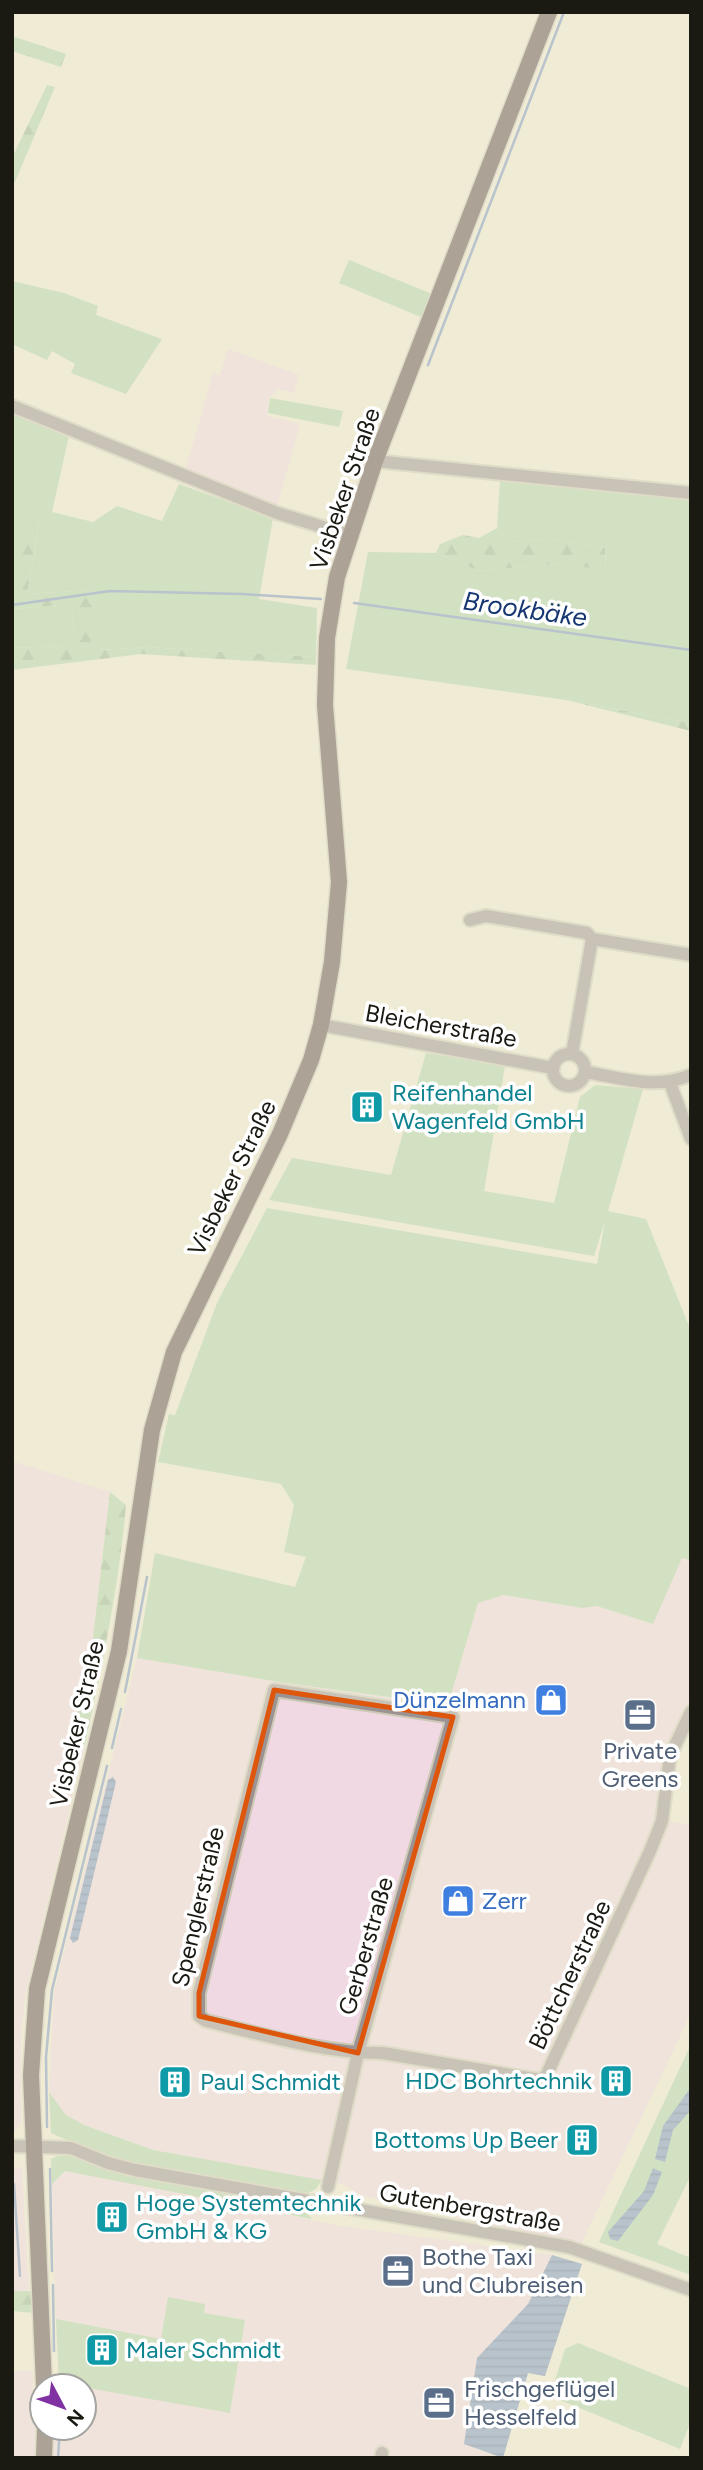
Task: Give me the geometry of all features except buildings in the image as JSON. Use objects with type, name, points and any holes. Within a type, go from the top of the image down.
[{"type":"main road","name":"Visbeker Straße","points":[[43,2372],[31,2075],[37,1989],[123,1630],[146,1461],[161,1393],[188,1321],[284,1125],[321,1025],[332,962],[339,882],[325,705],[325,664],[330,612],[349,535],[375,461],[549,12]]},
{"type":"street","points":[[12,406],[277,513],[349,535]]},
{"type":"street","points":[[375,461],[691,493]]},
{"type":"street","points":[[470,920],[486,916],[587,933],[592,939],[691,955]]},
{"type":"street","points":[[572,1054],[592,939]]},
{"type":"street","name":"Bleicherstraße","points":[[321,1025],[553,1068]]},
{"type":"street","points":[[572,1054],[580,1058],[585,1072],[576,1084],[566,1086],[555,1077],[553,1068],[561,1056],[572,1054]]},
{"type":"street","points":[[585,1072],[670,1083],[691,1075]]},
{"type":"street","points":[[670,1083],[691,1139]]},
{"type":"street","name":"Gerberstraße","points":[[274,1690],[453,1717],[358,2053],[328,2187]]},
{"type":"street","name":"Spenglerstraße","points":[[274,1690],[199,1993],[198,2016],[206,2021],[242,2030],[358,2053]]},
{"type":"street","name":"Böttcherstraße","points":[[358,2053],[383,2053],[540,2080],[547,2076],[662,1821],[670,1756],[691,1712]]},
{"type":"street","name":"Gutenbergstraße","points":[[12,2146],[71,2148],[108,2163],[135,2170],[569,2247],[691,2290]]},
{"type":"highlighted area","points":[[274,1690],[453,1717],[358,2053],[199,2016],[199,1993]]},
{"type":"shaded area","points":[[228,349],[299,375],[294,393],[278,389],[270,397],[267,416],[300,424],[277,506],[185,472],[213,373],[220,375]]},
{"type":"shaded area","points":[[12,1461],[110,1492],[93,1638],[72,1742],[85,1745],[25,1995],[21,2042],[21,2124],[12,2134]]},
{"type":"shaded area","points":[[682,1558],[691,1560],[691,1698],[673,1737],[662,1746],[663,1780],[658,1819],[691,1825],[691,2013],[581,2244],[363,2196],[342,2184],[153,2150],[84,2125],[66,2115],[49,2092],[54,1992],[137,1658],[285,1683],[448,1705],[478,1603],[504,1595],[582,1608],[597,1606],[652,1624]]},
{"type":"shaded area","points":[[12,2166],[22,2168],[29,2291],[12,2291]]},
{"type":"shaded area","points":[[65,2171],[192,2193],[334,2225],[552,2255],[528,2304],[477,2358],[464,2443],[496,2458],[12,2458],[12,2371],[33,2371],[28,2372],[28,2442],[98,2442],[98,2389],[230,2412],[245,2320],[204,2313],[205,2304],[168,2297],[161,2340],[56,2319],[52,2184]]},
{"type":"green space","points":[[12,36],[66,54],[61,67],[12,51]]},
{"type":"green space","points":[[47,85],[55,87],[12,189],[12,158]]},
{"type":"green space","points":[[349,260],[432,294],[421,317],[339,283]]},
{"type":"green space","points":[[12,281],[64,293],[98,306],[96,315],[162,339],[126,394],[71,373],[75,364],[52,351],[47,360],[12,344]]},
{"type":"green space","points":[[270,398],[343,411],[339,427],[268,413]]},
{"type":"green space","points":[[12,411],[69,436],[52,512],[93,522],[117,506],[162,521],[179,484],[273,518],[259,599],[317,608],[316,657],[145,647],[101,650],[92,590],[27,594],[39,523],[12,520]]},
{"type":"green space","points":[[500,480],[691,499],[691,723],[566,700],[346,669],[368,552],[436,553],[479,571],[563,563],[606,570],[605,548],[549,539],[509,542],[497,528]]},
{"type":"green space","points":[[12,520],[39,522],[27,594],[92,590],[102,650],[145,647],[316,657],[316,665],[141,654],[12,670],[12,648],[65,646],[74,635],[72,610],[60,605],[12,609]]},
{"type":"green space","points":[[497,528],[509,542],[549,539],[605,548],[606,571],[563,563],[479,571],[436,553],[440,544],[463,535],[479,538]]},
{"type":"green space","points":[[60,605],[72,610],[74,635],[65,646],[12,648],[12,609]]},
{"type":"green space","points":[[566,700],[691,723],[691,731]]},
{"type":"green space","points":[[426,1053],[505,1066],[484,1191],[554,1203],[580,1097],[595,1085],[643,1089],[608,1211],[646,1219],[691,1331],[691,1560],[682,1558],[653,1624],[597,1606],[582,1608],[504,1595],[478,1603],[448,1705],[285,1683],[137,1658],[155,1553],[295,1587],[306,1557],[284,1552],[294,1505],[281,1484],[158,1462],[169,1414],[175,1415],[217,1303],[267,1208],[597,1264],[605,1221],[594,1256],[269,1200],[292,1158],[391,1175]]},
{"type":"green space","points":[[110,1492],[126,1505],[123,1536],[104,1656],[85,1745],[72,1742],[93,1638]]},
{"type":"green space","points":[[691,2044],[691,2175],[657,2244],[691,2258],[691,2275],[599,2242]]},
{"type":"green space","points":[[49,2092],[66,2115],[84,2125],[153,2150],[322,2180],[316,2189],[308,2193],[109,2159],[51,2133]]},
{"type":"green space","points":[[69,2156],[133,2176],[300,2206],[312,2219],[65,2171],[52,2184],[51,2159]]},
{"type":"green space","points":[[12,2291],[32,2291],[34,2313],[12,2311]]},
{"type":"green space","points":[[168,2297],[205,2304],[204,2313],[245,2320],[230,2413],[98,2390],[98,2372],[58,2372],[56,2319],[161,2339]]},
{"type":"green space","points":[[578,2343],[691,2389],[691,2421],[680,2449],[550,2396],[565,2349]]},
{"type":"water","points":[[113,1777],[116,1782],[78,1940],[73,1943],[70,1938],[108,1780]]},
{"type":"water","points":[[691,2087],[691,2110],[673,2130],[665,2162],[655,2159],[663,2126]]},
{"type":"water","points":[[653,2168],[662,2172],[653,2195],[618,2241],[610,2239],[608,2232],[644,2191]]},
{"type":"water","points":[[552,2255],[582,2264],[545,2376],[528,2373],[503,2458],[464,2444],[477,2358],[528,2304]]},
{"type":"waterway","points":[[428,365],[564,12]]},
{"type":"waterway","name":"Brookbäke","points":[[12,605],[110,591],[321,599]]},
{"type":"waterway","name":"Brookbäke","points":[[354,603],[691,650]]},
{"type":"waterway","points":[[125,1692],[147,1577]]},
{"type":"waterway","points":[[112,1748],[121,1709]]},
{"type":"waterway","points":[[47,2127],[46,2057],[52,1990],[107,1766]]},
{"type":"waterway","points":[[50,2169],[52,2271]]},
{"type":"waterway","points":[[14,2184],[20,2276]]},
{"type":"waterway","points":[[53,2285],[54,2351]]},
{"type":"waterway","points":[[58,2458],[59,2442]]},
{"type":"place","name":"Reifenhandel Wagenfeld GmbH","points":[[367,1107]]},
{"type":"place","name":"Dünzelmann","points":[[551,1700]]},
{"type":"place","name":"Private Greens","points":[[640,1715]]},
{"type":"place","name":"Zerr","points":[[458,1901]]},
{"type":"place","name":"HDC Bohrtechnik","points":[[616,2081]]},
{"type":"place","name":"Paul Schmidt","points":[[175,2082]]},
{"type":"place","name":"Bottoms Up Beer","points":[[582,2140]]},
{"type":"place","name":"Hoge Systemtechnik GmbH & KG","points":[[112,2217]]},
{"type":"place","name":"Bothe Taxi und Clubreisen","points":[[398,2271]]},
{"type":"place","name":"Maler Schmidt","points":[[102,2350]]},
{"type":"place","name":"Frischgeflügel Hesselfeld","points":[[439,2403]]}]
